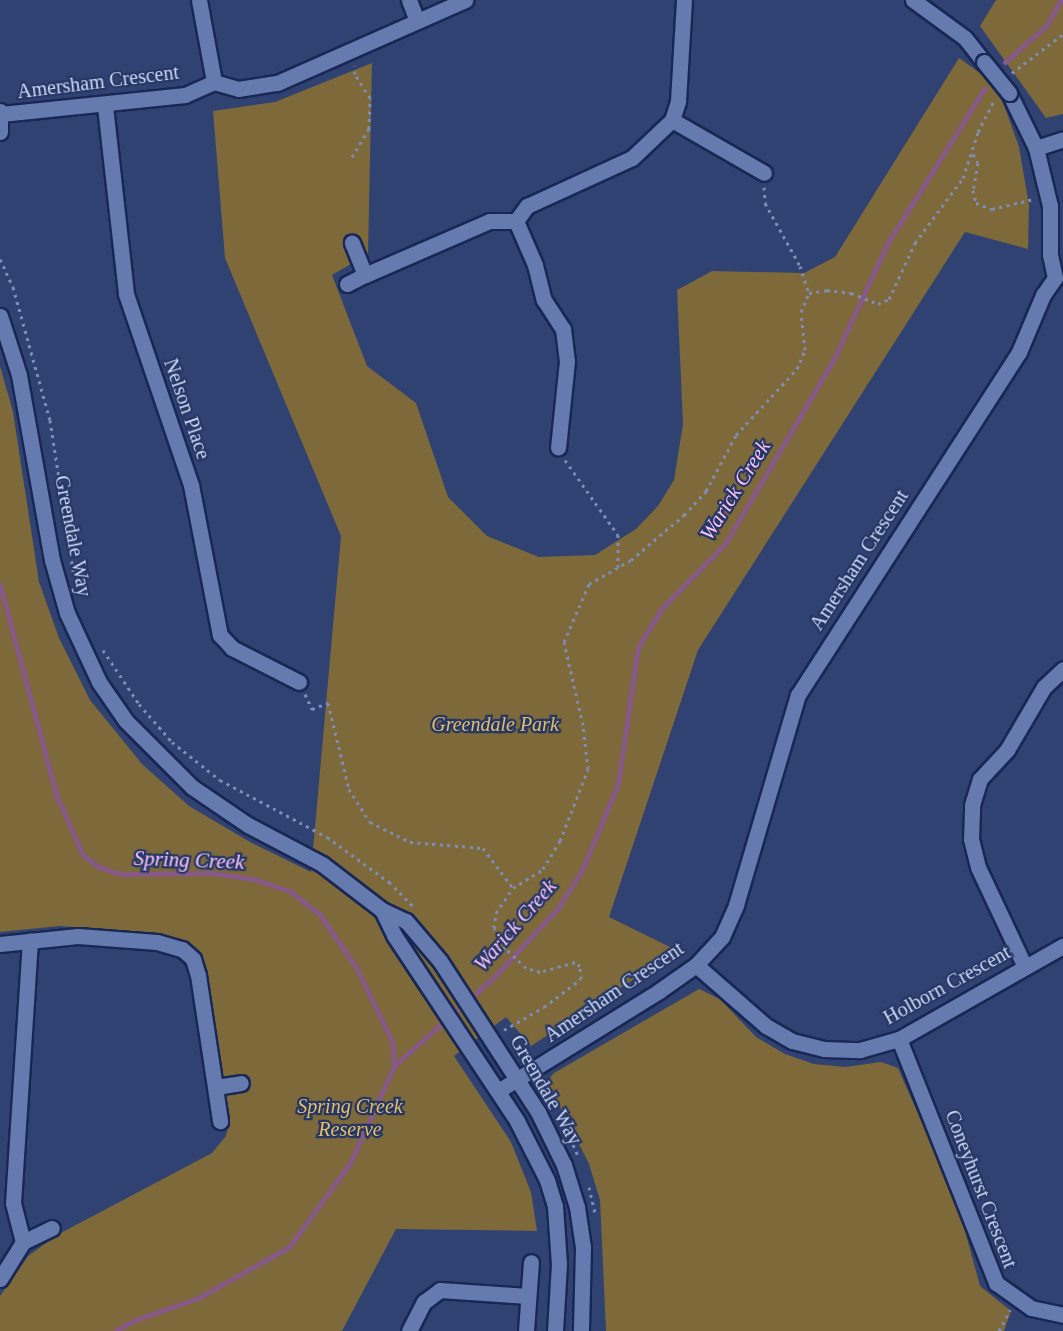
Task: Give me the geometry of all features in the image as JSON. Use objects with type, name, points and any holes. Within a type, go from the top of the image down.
[{"type":"street","points":[[199,0],[214,81],[238,89],[277,83],[465,0]]},
{"type":"street","points":[[409,0],[417,21]]},
{"type":"street","points":[[516,221],[527,206],[632,158],[672,120],[678,102],[684,0]]},
{"type":"street","name":"Amersham Crescent","points":[[498,1091],[696,964],[722,937],[736,905],[798,695],[1019,352],[1039,303],[1059,279],[1047,195],[1036,148],[1009,93],[965,38],[914,0]]},
{"type":"street","name":"Amersham Crescent","points":[[1,112],[105,106],[185,95],[214,81]]},
{"type":"street","name":"Nelson Place","points":[[105,106],[126,294],[191,485],[220,635],[232,648],[298,682]]},
{"type":"street","points":[[0,132],[1,112]]},
{"type":"street","points":[[672,120],[764,173]]},
{"type":"street","points":[[1036,148],[1063,139]]},
{"type":"street","points":[[347,284],[490,221],[516,221]]},
{"type":"street","points":[[516,221],[535,265],[544,300],[563,329],[567,361],[558,448]]},
{"type":"street","points":[[352,243],[365,275]]},
{"type":"street","name":"Greendale Way","points":[[0,316],[31,431],[52,560],[67,613],[99,682],[126,721],[192,788],[249,825],[341,877],[382,910],[406,921],[440,961],[553,1138],[577,1207],[584,1263],[581,1331]]},
{"type":"street","points":[[1025,967],[978,867],[971,839],[972,805],[980,779],[1007,750],[1044,687],[1063,669]]},
{"type":"street","name":"Greendale Way","points":[[382,910],[394,935],[461,1033],[536,1154],[555,1206],[559,1264],[555,1331]]},
{"type":"street","points":[[0,944],[78,936],[157,942],[182,949],[194,959],[198,975],[220,1121]]},
{"type":"street","points":[[23,1242],[13,1203],[30,941]]},
{"type":"street","name":"Holborn Crescent","points":[[696,964],[766,1026],[792,1041],[824,1049],[860,1050],[899,1039],[1063,946]]},
{"type":"street","name":"Coneyhurst Crescent","points":[[899,1039],[971,1213],[987,1268],[996,1283],[1015,1300],[1063,1315]]},
{"type":"street","points":[[216,1087],[241,1083]]},
{"type":"street","points":[[0,1279],[23,1242],[52,1228]]},
{"type":"street","points":[[526,1331],[531,1262]]},
{"type":"street","points":[[409,1331],[424,1302],[440,1290],[528,1296]]},
{"type":"path","points":[[1012,73],[1063,34]]},
{"type":"path","points":[[352,157],[369,129],[370,98],[355,74],[354,49]]},
{"type":"path","points":[[508,1038],[503,1031],[544,1007],[581,979],[580,966],[574,963],[540,972],[517,961],[506,949],[494,928],[495,920],[513,888],[543,869],[560,841],[588,769],[583,725],[564,642],[589,584],[618,567],[684,515],[706,491],[736,435],[797,369],[805,350],[803,301],[809,293],[827,290],[851,293],[883,304],[889,299],[915,243],[955,192],[973,153],[978,132],[994,101]]},
{"type":"path","points":[[973,153],[978,163],[973,190],[976,203],[992,209],[1047,195]]},
{"type":"path","points":[[764,173],[765,203],[800,266],[809,293]]},
{"type":"path","points":[[0,259],[16,297],[50,420],[74,578]]},
{"type":"path","points":[[558,448],[618,535],[618,567]]},
{"type":"path","points":[[101,646],[139,704],[172,742],[220,780],[327,837],[389,882],[420,913]]},
{"type":"path","points":[[298,682],[312,709],[328,704],[349,789],[369,822],[410,842],[483,848],[513,888]]},
{"type":"path","points":[[565,1129],[580,1160]]},
{"type":"path","points":[[587,1182],[595,1215]]},
{"type":"path","points":[[999,1331],[1015,1300]]},
{"type":"green space","points":[[996,0],[1063,0],[1063,114],[1046,118],[980,26]]},
{"type":"green space","name":"Greendale Park","points":[[959,58],[984,76],[1003,102],[1019,147],[1029,205],[1028,249],[965,232],[698,650],[609,917],[678,951],[531,1046],[506,1017],[454,1056],[511,1142],[531,1192],[537,1231],[396,1229],[342,1331],[0,1331],[0,1296],[28,1256],[57,1235],[212,1153],[226,1136],[230,1118],[199,960],[179,939],[152,933],[60,926],[0,932],[0,366],[13,412],[39,582],[59,638],[90,700],[142,764],[189,806],[250,842],[311,872],[341,536],[225,258],[213,111],[275,102],[372,63],[368,254],[332,275],[367,366],[416,403],[448,497],[487,536],[539,557],[595,555],[636,529],[658,506],[674,480],[683,424],[677,290],[712,271],[804,273],[835,257]]},
{"type":"green space","points":[[699,989],[720,999],[756,1037],[785,1054],[814,1064],[845,1067],[881,1062],[898,1068],[958,1205],[980,1286],[1011,1311],[1004,1331],[606,1331],[600,1200],[589,1164],[547,1081],[554,1073]]},
{"type":"waterway","name":"Warick Creek","points":[[1005,62],[1046,26],[1061,0]]},
{"type":"waterway","name":"Warick Creek","points":[[394,1066],[496,975],[558,908],[582,870],[618,784],[638,647],[662,608],[725,544],[833,361],[887,244],[985,88]]},
{"type":"waterway","name":"Spring Creek","points":[[0,585],[57,797],[83,855],[99,867],[121,874],[212,873],[254,879],[291,892],[320,915],[356,967],[392,1041],[394,1066],[350,1163],[289,1247],[198,1298],[135,1320],[115,1331]]},
{"type":"park label","name":"Spring Creek Reserve","points":[[350,1118]]}]
